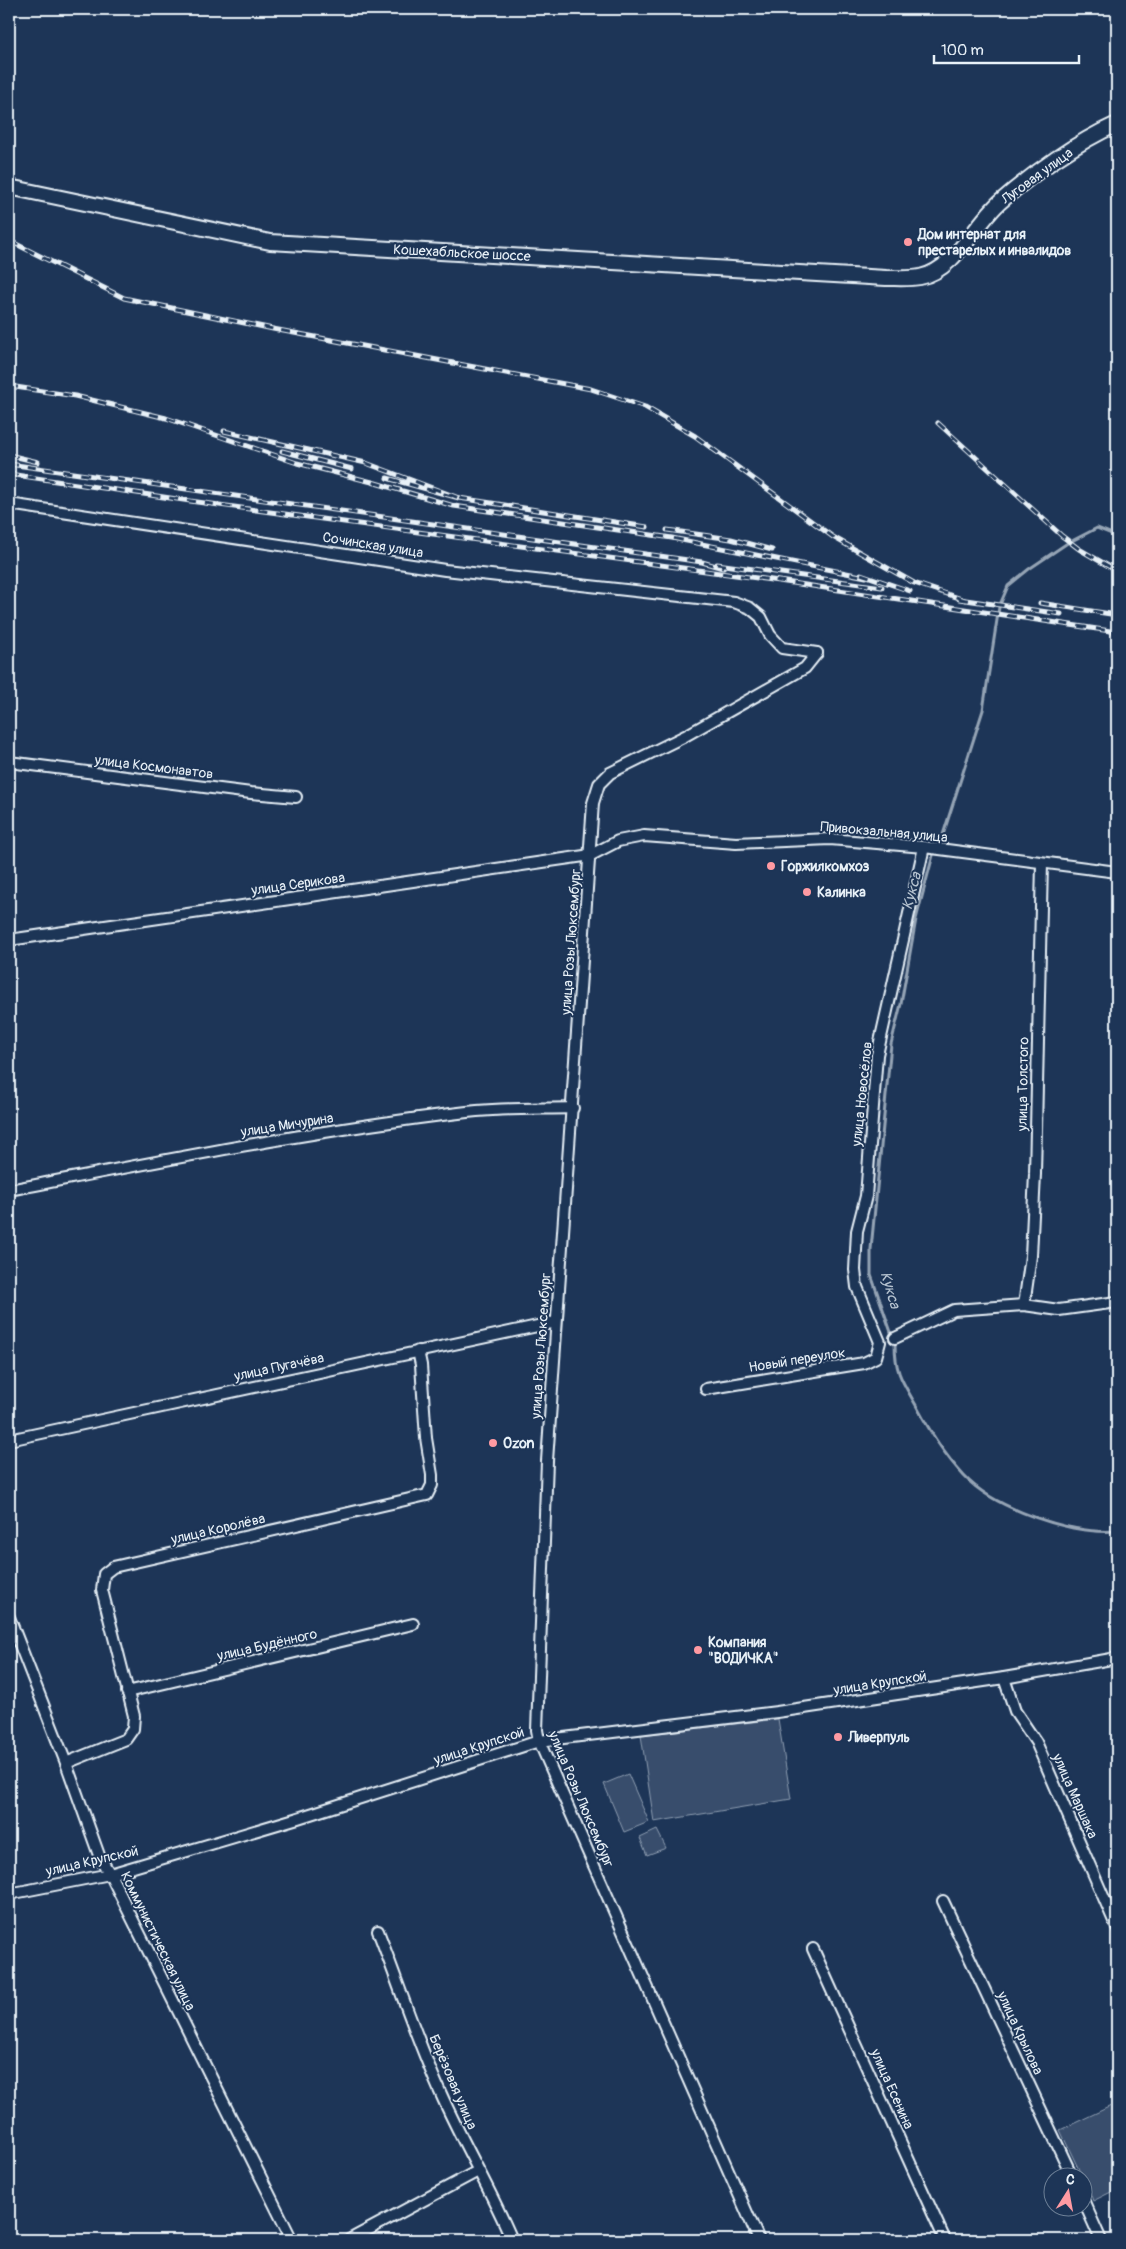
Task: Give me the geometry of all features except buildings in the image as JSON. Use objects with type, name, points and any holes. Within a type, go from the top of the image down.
[{"type":"main road","name":"Луговая улица","points":[[921,277],[948,262],[998,204],[1033,176],[1097,133],[1117,124]]},
{"type":"main road","name":"Кошехабльское шоссе","points":[[9,187],[270,242],[886,278],[921,277]]},
{"type":"street","name":"Сочинская улица","points":[[9,504],[445,570],[734,602],[750,608],[761,617],[770,635],[782,648],[816,653]]},
{"type":"street","name":"улица Розы Люксембург","points":[[759,2240],[539,1741],[537,1730],[547,1461],[594,803],[599,784],[610,773],[685,736],[805,668],[816,653]]},
{"type":"street","name":"улица Космонавтов","points":[[9,762],[250,793],[296,797]]},
{"type":"street","name":"Привокзальная улица","points":[[591,855],[618,841],[644,836],[736,843],[830,839],[927,847],[1117,872]]},
{"type":"street","name":"улица Новосёлов","points":[[880,1342],[857,1287],[855,1270],[857,1231],[866,1196],[877,1055],[927,847]]},
{"type":"street","name":"улица Серикова","points":[[9,940],[591,855]]},
{"type":"street","name":"улица Толстого","points":[[1024,1305],[1031,1256],[1035,1174],[1042,863]]},
{"type":"street","name":"улица Мичурина","points":[[9,1190],[208,1153],[469,1111],[573,1108]]},
{"type":"street","points":[[895,1338],[954,1310],[1024,1305],[1059,1310],[1117,1302]]},
{"type":"street","name":"улица Пугачёва","points":[[9,1440],[556,1322]]},
{"type":"street","name":"Новый переулок","points":[[706,1389],[864,1363],[876,1357],[880,1342]]},
{"type":"street","name":"улица Королёва","points":[[66,1763],[126,1739],[133,1729],[134,1716],[102,1590],[104,1574],[112,1567],[427,1495],[432,1485],[432,1475],[426,1438],[421,1366],[418,1351]]},
{"type":"street","name":"Коммунистическая улица","points":[[9,1617],[66,1763],[100,1858],[110,1874],[292,2240]]},
{"type":"street","name":"улица Будённого","points":[[127,1692],[412,1624]]},
{"type":"street","name":"улица Крупской","points":[[9,1894],[110,1874],[298,1818],[539,1741],[777,1712],[1004,1678],[1117,1658]]},
{"type":"street","name":"улица Маршака","points":[[1004,1678],[1016,1711],[1036,1742],[1117,1928]]},
{"type":"street","name":"улица Крылова","points":[[943,1901],[1067,2166]]},
{"type":"street","name":"Берёзовая улица","points":[[378,1931],[440,2093],[478,2171],[498,2206],[512,2240]]},
{"type":"street","name":"улица Есенина","points":[[813,1949],[945,2240]]},
{"type":"street","points":[[349,2240],[478,2171]]},
{"type":"street","points":[[1091,2216],[1102,2240]]},
{"type":"shaded area","points":[[778,1719],[791,1799],[654,1822],[641,1735]]},
{"type":"shaded area","points":[[628,1774],[649,1822],[624,1832],[604,1784]]},
{"type":"shaded area","points":[[657,1830],[666,1848],[647,1855],[640,1838]]},
{"type":"shaded area","points":[[1111,2106],[1117,2110],[1117,2189],[1094,2200],[1094,2166],[1077,2166],[1060,2130]]},
{"type":"waterway","name":"Кукса","points":[[892,1335],[871,1275],[871,1249],[891,1044],[901,1004],[916,919],[933,855],[942,838],[983,710],[999,607],[1008,586],[1066,544],[1097,528],[1117,536]]},
{"type":"waterway","name":"Кукса","points":[[895,1344],[898,1371],[927,1426],[950,1459],[964,1476],[978,1488],[1014,1509],[1057,1524],[1078,1529],[1117,1531]]},
{"type":"railway","points":[[10,241],[124,298],[273,329],[591,389],[645,407],[695,436],[833,537],[914,583],[965,600]]},
{"type":"railway","points":[[9,386],[75,396],[166,418],[297,463],[454,506],[672,538],[866,577]]},
{"type":"railway","points":[[938,423],[1062,536],[1079,549],[1117,571]]},
{"type":"railway","points":[[224,431],[366,463],[459,498],[387,478]]},
{"type":"railway","points":[[282,451],[352,469]]},
{"type":"railway","points":[[9,455],[38,462]]},
{"type":"railway","points":[[9,464],[702,562],[723,568]]},
{"type":"railway","points":[[9,474],[197,502],[779,581],[1117,632]]},
{"type":"railway","points":[[459,498],[647,527]]},
{"type":"railway","points":[[667,530],[731,539],[772,550]]},
{"type":"railway","points":[[717,564],[882,587]]},
{"type":"railway","points":[[861,574],[910,591]]},
{"type":"railway","points":[[959,599],[1061,614]]},
{"type":"railway","points":[[1040,603],[1117,615]]},
{"type":"place","name":"Дом интернат для престарелых и инвалидов","points":[[908,242]]},
{"type":"place","name":"Горжилкомхоз","points":[[771,866]]},
{"type":"place","name":"Калинка","points":[[807,892]]},
{"type":"place","name":"Ozon","points":[[493,1443]]},
{"type":"place","name":"Компания \"ВОДИЧКА\"","points":[[698,1650]]},
{"type":"place","name":"Ливерпуль","points":[[838,1737]]}]
